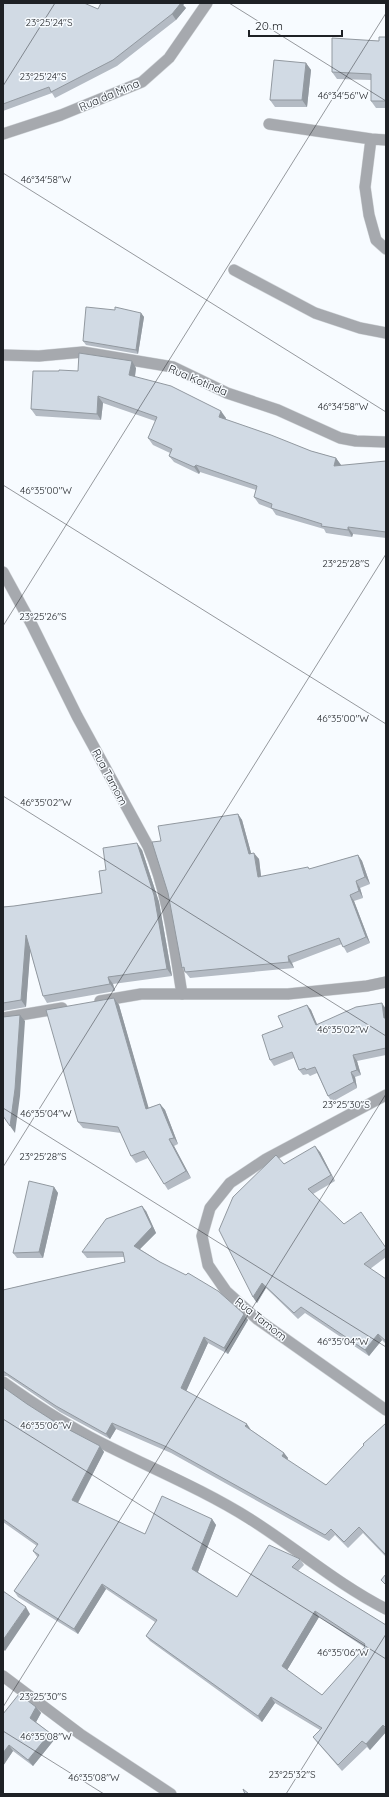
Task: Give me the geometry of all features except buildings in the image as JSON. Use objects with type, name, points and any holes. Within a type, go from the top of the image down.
[{"type":"street","name":"Rua da Mina","points":[[3,134],[61,115],[142,82],[169,58],[207,3]]},
{"type":"street","points":[[269,124],[386,140]]},
{"type":"street","points":[[372,139],[365,187],[369,215],[376,240],[386,249]]},
{"type":"street","points":[[234,270],[315,313],[360,328],[386,333]]},
{"type":"street","name":"Rua Kotinda","points":[[3,355],[39,356],[83,352],[174,367],[227,393],[278,410],[340,438],[356,441],[386,442]]},
{"type":"street","name":"Rua Tamom","points":[[3,572],[32,625],[77,716],[148,846],[157,868],[164,897],[182,994]]},
{"type":"street","points":[[88,1003],[141,994],[288,994],[367,986],[386,982]]},
{"type":"street","points":[[3,1018],[72,1006]]},
{"type":"street","name":"Rua Tamom","points":[[386,1095],[266,1159],[230,1183],[210,1208],[202,1236],[208,1265],[226,1291],[257,1319],[386,1410]]},
{"type":"street","points":[[3,1382],[32,1403],[91,1437],[188,1484],[250,1519],[332,1578],[386,1610]]},
{"type":"street","points":[[3,1676],[80,1734],[171,1794]]}]
